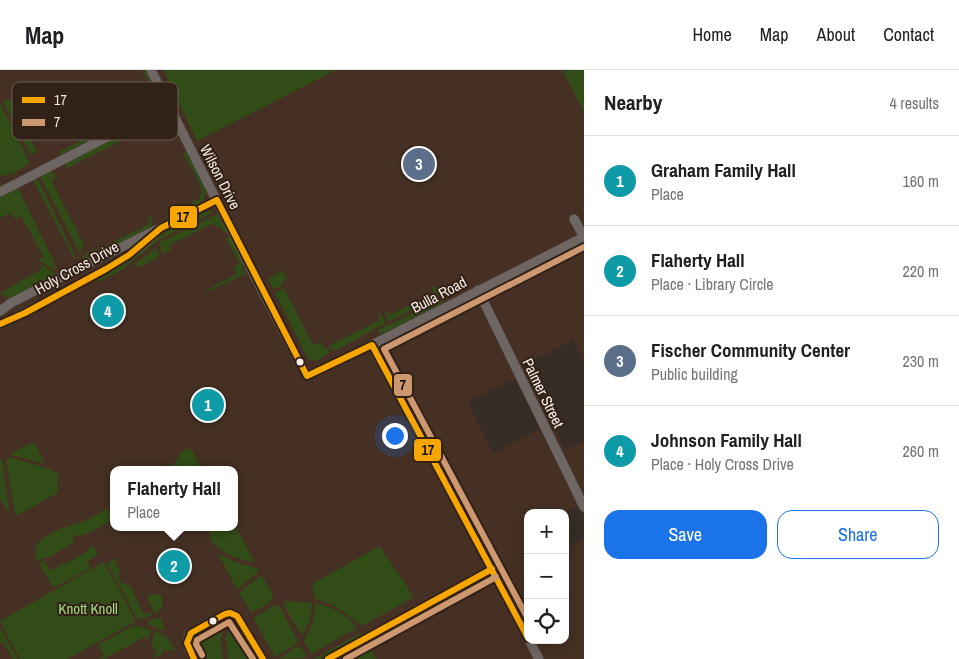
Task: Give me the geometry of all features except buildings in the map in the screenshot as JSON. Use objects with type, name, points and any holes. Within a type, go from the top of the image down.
[{"type":"street","name":"Wilson Drive","points":[[151,70],[157,82]]},
{"type":"street","name":"Wilson Drive","points":[[178,123],[307,376]]},
{"type":"street","points":[[0,192],[101,140]]},
{"type":"street","name":"Holy Cross Drive","points":[[0,311],[11,303],[66,274],[217,200]]},
{"type":"street","points":[[574,219],[584,237]]},
{"type":"street","name":"Holy Cross Drive","points":[[0,324],[106,269],[129,255],[161,228]]},
{"type":"street","name":"Bulla Road","points":[[307,376],[584,237]]},
{"type":"street","name":"Palmer Street","points":[[478,290],[584,507]]},
{"type":"street","points":[[372,345],[524,631]]},
{"type":"street","points":[[328,659],[492,569]]},
{"type":"street","points":[[194,659],[186,643],[191,633],[230,613],[237,616],[263,659]]},
{"type":"street","points":[[531,644],[539,659]]},
{"type":"shaded area","points":[[0,70],[584,70],[584,362],[573,340],[523,366],[565,450],[584,441],[584,519],[578,507],[569,511],[569,509],[524,509],[524,644],[569,644],[569,546],[584,539],[584,659],[0,659]],"holes":[[[515,379],[540,429],[493,453],[468,402]]]},
{"type":"green space","points":[[142,70],[146,70],[153,82],[148,82]]},
{"type":"green space","points":[[163,70],[336,70],[197,141],[178,101],[178,82],[169,82]]},
{"type":"green space","points":[[562,70],[584,70],[584,112]]},
{"type":"green space","points":[[9,97],[12,103],[12,119],[3,102]]},
{"type":"green space","points":[[0,103],[12,127],[12,140],[18,140],[30,163],[12,174],[0,176]]},
{"type":"green space","points":[[23,140],[31,140],[37,152],[31,155]]},
{"type":"green space","points":[[82,140],[90,140],[60,155],[60,151]]},
{"type":"green space","points":[[112,140],[123,140],[67,168],[65,166],[66,163]]},
{"type":"green space","points":[[184,152],[188,153],[206,189],[206,195],[193,208],[169,219],[166,215],[199,199],[202,189],[183,155]]},
{"type":"green space","points":[[50,171],[55,174],[56,177],[52,182],[84,245],[80,250],[82,252],[80,254],[42,180],[41,176]]},
{"type":"green space","points":[[36,178],[77,260],[73,257],[33,180]]},
{"type":"green space","points":[[18,188],[55,263],[55,270],[38,260],[44,257],[21,216],[15,219],[10,213],[0,218],[0,197]]},
{"type":"green space","points":[[205,212],[214,212],[159,240],[123,269],[97,283],[99,276],[157,236]]},
{"type":"green space","points":[[217,214],[226,232],[211,224],[170,245],[171,250],[165,253],[162,252],[159,243]]},
{"type":"green space","points":[[148,217],[151,217],[152,220],[150,229],[82,261],[87,252],[89,254],[93,249],[95,251],[149,224]]},
{"type":"green space","points":[[230,237],[242,261],[245,274],[207,292],[206,290],[237,274],[234,268],[239,263],[226,239]]},
{"type":"green space","points":[[156,248],[159,254],[158,257],[140,267],[133,265]]},
{"type":"green space","points":[[39,263],[55,273],[52,278],[19,296],[12,298],[0,293],[42,269]]},
{"type":"green space","points":[[282,271],[286,280],[282,282],[283,285],[274,289],[268,280]]},
{"type":"green space","points":[[433,286],[438,288],[441,294],[439,296],[390,321],[388,320],[384,311],[389,315],[434,293]]},
{"type":"green space","points":[[284,288],[313,345],[321,342],[324,348],[327,347],[328,354],[315,361],[308,359],[276,295],[276,292]]},
{"type":"green space","points":[[443,298],[443,303],[440,305],[380,335],[378,330]]},
{"type":"green space","points":[[380,313],[385,322],[384,324],[334,351],[329,346],[380,320],[378,315]]},
{"type":"green space","points":[[34,442],[45,464],[12,455],[13,452]]},
{"type":"green space","points":[[187,448],[191,449],[200,466],[173,466],[179,455]]},
{"type":"green space","points":[[10,457],[47,468],[59,474],[57,484],[59,492],[18,515],[15,514],[6,460]]},
{"type":"green space","points":[[2,459],[9,509],[7,511],[0,499],[0,460]]},
{"type":"green space","points":[[107,509],[110,511],[110,520],[99,528],[72,538],[74,542],[48,558],[46,557],[38,561],[35,552],[37,545],[43,539],[51,533],[86,520]]},
{"type":"green space","points":[[210,531],[238,531],[254,561],[240,559],[222,551],[212,542],[209,536]]},
{"type":"green space","points":[[94,546],[98,555],[87,561],[91,568],[53,588],[39,563],[44,560],[50,571]]},
{"type":"green space","points":[[378,547],[381,548],[412,594],[412,598],[362,626],[335,607],[315,599],[312,584]]},
{"type":"green space","points":[[218,554],[238,563],[257,568],[258,572],[237,589]]},
{"type":"green space","points":[[116,558],[117,561],[115,562],[121,573],[117,575],[123,584],[126,583],[130,586],[144,615],[151,611],[152,615],[142,619],[136,617],[107,563]]},
{"type":"green space","name":"Knott Knoll","points":[[104,562],[136,621],[67,659],[20,659],[0,621]]},
{"type":"green space","points":[[260,576],[263,577],[273,595],[267,604],[251,612],[239,593]]},
{"type":"green space","points":[[151,594],[159,594],[162,597],[162,607],[155,613],[147,597]]},
{"type":"green space","points":[[284,602],[312,603],[310,620],[302,636],[284,606]]},
{"type":"green space","points":[[315,603],[339,612],[357,628],[311,654],[304,641],[313,622]]},
{"type":"green space","points":[[275,605],[279,605],[298,641],[275,657],[253,618]]},
{"type":"green space","points":[[161,617],[165,631],[147,624],[150,620]]},
{"type":"green space","points":[[227,621],[233,621],[224,628],[222,633],[223,659],[206,659],[202,651],[194,650],[194,640]]},
{"type":"green space","points":[[134,625],[151,630],[148,639],[143,638],[104,659],[99,659],[104,656],[98,645]]},
{"type":"green space","points":[[0,627],[18,659],[13,659],[3,642],[0,643]]},
{"type":"green space","points":[[231,630],[247,659],[228,659],[226,638],[228,631]]},
{"type":"green space","points":[[155,631],[167,637],[175,650],[162,651],[162,654],[155,658],[153,655],[157,653],[151,642]]},
{"type":"green space","points":[[360,633],[362,635],[319,659],[314,659]]},
{"type":"green space","points":[[299,645],[306,655],[305,658],[279,659]]},
{"type":"green space","points":[[365,647],[367,650],[371,649],[376,659],[351,659],[355,653]]},
{"type":"transit line","name":"17","points":[[0,324],[25,313],[106,269],[129,255],[161,228],[217,200],[307,376],[372,345],[524,630]]},
{"type":"transit line","name":"7","points":[[524,612],[384,349],[584,247]]},
{"type":"transit line","name":"17","points":[[328,659],[492,569]]},
{"type":"transit line","name":"7","points":[[346,659],[496,577]]},
{"type":"transit line","name":"17","points":[[194,659],[187,643],[191,633],[230,613],[237,616],[263,659]]},
{"type":"transit line","name":"7","points":[[202,655],[196,644],[197,640],[229,622],[253,659]]},
{"type":"place","name":"Fischer Community Center","points":[[419,164]]},
{"type":"place","name":"Johnson Family Hall","points":[[108,311]]},
{"type":"place","name":"Graham Family Hall","points":[[208,405]]},
{"type":"place","name":"Flaherty Hall","points":[[174,566]]}]
